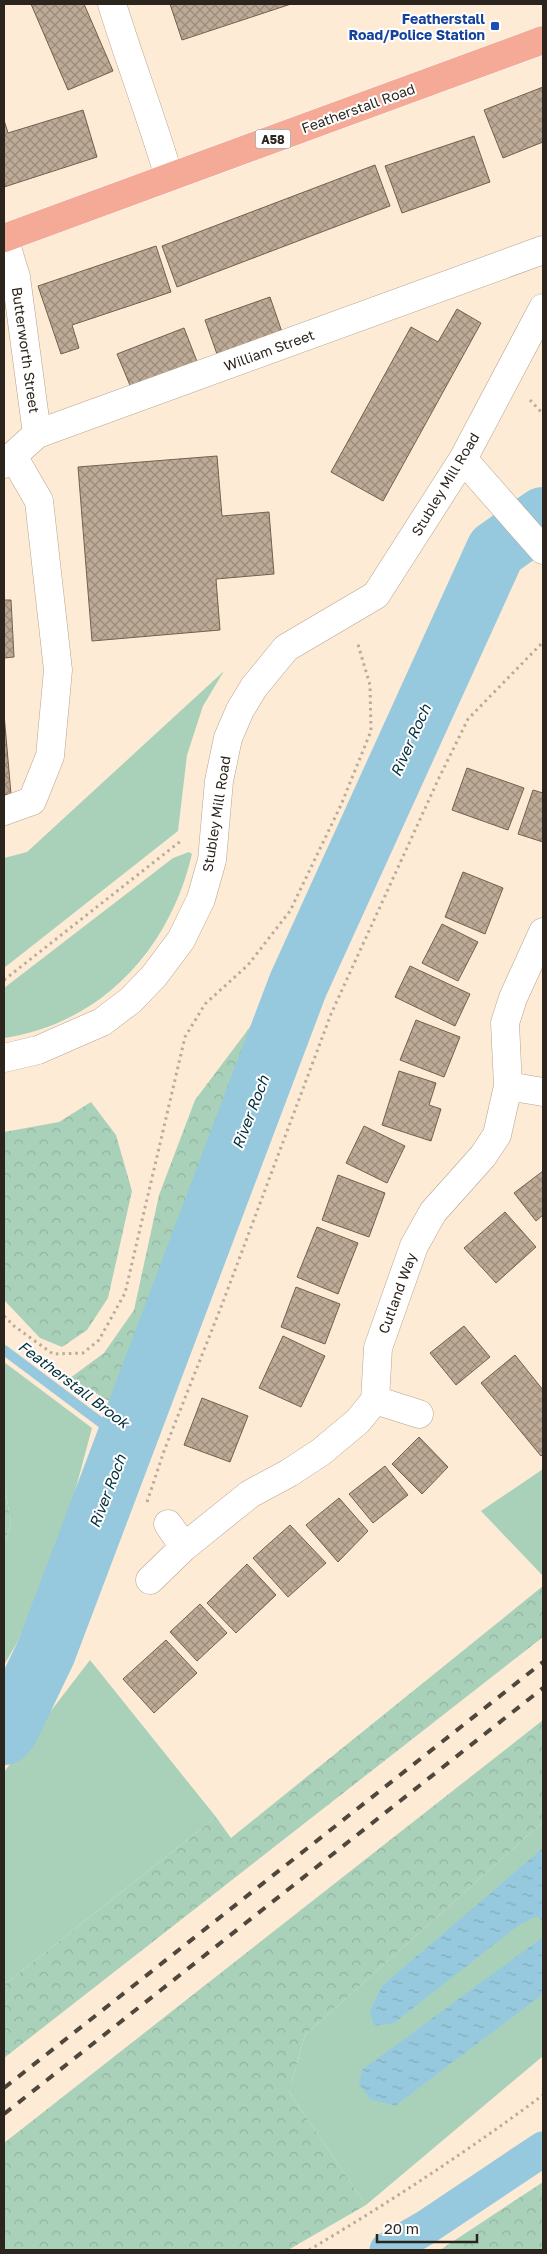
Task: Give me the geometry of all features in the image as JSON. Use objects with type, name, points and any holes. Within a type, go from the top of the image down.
[{"type":"highway","name":"Featherstall Road","points":[[4,238],[543,40]]},
{"type":"street","points":[[112,4],[134,73],[152,118],[169,178]]},
{"type":"street","name":"Butterworth Street","points":[[4,238],[16,277],[37,434]]},
{"type":"street","name":"William Street","points":[[8,460],[37,434],[543,250]]},
{"type":"street","name":"Stubley Mill Road","points":[[4,1058],[38,1050],[102,1022],[131,1000],[154,976],[180,940],[201,899],[212,860],[221,773],[228,738],[240,710],[254,687],[286,648],[376,595],[463,459],[543,308]]},
{"type":"street","points":[[463,459],[503,502],[543,550]]},
{"type":"street","points":[[4,810],[32,801],[50,756],[58,670],[39,501],[8,460]]},
{"type":"street","name":"Cutland Way","points":[[374,1400],[378,1348],[414,1246],[433,1212],[483,1156],[497,1135],[508,1086],[505,1023],[513,998],[543,932]]},
{"type":"street","points":[[508,1086],[543,1092]]},
{"type":"street","points":[[150,1580],[184,1547],[250,1494],[289,1473],[321,1452],[358,1421],[374,1400],[419,1414]]},
{"type":"street","points":[[168,1524],[184,1547]]},
{"type":"path","points":[[4,1316],[14,1326],[53,1354],[82,1353],[99,1340],[125,1293],[186,1037],[205,1004],[248,965],[290,911],[341,805],[371,731],[370,684],[348,611]]},
{"type":"path","points":[[168,1524],[147,1501],[330,1014],[468,718],[543,642]]},
{"type":"path","points":[[4,980],[186,838]]},
{"type":"path","points":[[310,2250],[398,2196],[490,2135],[543,2095]]},
{"type":"green space","points":[[224,671],[203,706],[187,755],[178,831],[4,968],[4,858],[27,852]]},
{"type":"green space","points":[[189,852],[192,854],[182,888],[167,920],[149,950],[127,976],[101,998],[72,1016],[40,1030],[4,1038],[4,988],[173,858]]},
{"type":"green space","points":[[259,1015],[272,1023],[126,1411],[70,1378],[104,1353],[134,1310],[159,1195],[195,1100]]},
{"type":"green space","points":[[91,1102],[116,1135],[132,1191],[108,1298],[87,1330],[62,1347],[40,1338],[4,1300],[4,1132],[59,1122]]},
{"type":"green space","points":[[4,1362],[92,1428],[62,1540],[18,1641],[4,1665],[4,1544],[11,1524],[4,1481]]},
{"type":"green space","points":[[543,1469],[543,1576],[481,1511]]},
{"type":"green space","points":[[4,1481],[11,1524],[4,1544]]},
{"type":"green space","points":[[543,1586],[543,1637],[4,2058],[4,1985],[216,1817],[231,1838]]},
{"type":"green space","points":[[90,1660],[216,1817],[4,1985],[4,1772]]},
{"type":"green space","points":[[543,1720],[543,1822],[305,2035],[289,2092],[366,2205],[288,2250],[4,2250],[4,2143]]},
{"type":"green space","points":[[543,1822],[543,2056],[366,2205],[289,2092],[305,2035]]},
{"type":"green space","points":[[543,2182],[543,2250],[440,2250]]},
{"type":"water","points":[[543,1848],[543,1922],[537,1916],[519,1925],[394,2023],[374,2026],[370,2011],[382,1986]]},
{"type":"water","points":[[543,1937],[543,1994],[395,2106],[370,2099],[359,2084],[362,2070]]},
{"type":"building","points":[[31,4],[84,4],[113,71],[68,90]]},
{"type":"building","points":[[170,4],[291,4],[182,40]]},
{"type":"building","points":[[543,87],[543,142],[503,158],[484,110]]},
{"type":"building","points":[[83,110],[97,157],[4,187],[4,120],[8,133]]},
{"type":"building","points":[[474,136],[490,182],[402,213],[385,166]]},
{"type":"building","points":[[375,165],[390,206],[177,287],[162,246]]},
{"type":"building","points":[[156,246],[171,292],[72,325],[79,348],[61,354],[38,286]]},
{"type":"building","points":[[270,297],[283,335],[218,357],[205,320]]},
{"type":"building","points":[[457,309],[481,323],[383,501],[331,472],[411,327],[438,342]]},
{"type":"building","points":[[184,328],[198,364],[132,390],[117,354]]},
{"type":"building","points":[[217,456],[222,516],[269,512],[274,574],[216,579],[220,630],[92,641],[78,467]]},
{"type":"building","points":[[4,600],[11,600],[14,657],[4,658]]},
{"type":"building","points":[[4,714],[11,794],[4,795]]},
{"type":"building","points":[[467,768],[524,788],[508,830],[452,810]]},
{"type":"building","points":[[533,790],[543,793],[543,842],[518,834]]},
{"type":"building","points":[[463,872],[503,888],[485,934],[445,917]]},
{"type":"building","points":[[442,924],[478,942],[458,981],[422,963]]},
{"type":"building","points":[[410,966],[470,994],[455,1026],[395,997]]},
{"type":"building","points":[[416,1020],[460,1037],[444,1077],[400,1060]]},
{"type":"building","points":[[399,1071],[436,1083],[429,1105],[441,1109],[431,1141],[382,1125]]},
{"type":"building","points":[[364,1126],[405,1146],[387,1183],[346,1163]]},
{"type":"building","points":[[543,1171],[543,1215],[536,1221],[514,1193]]},
{"type":"building","points":[[338,1175],[385,1193],[369,1237],[322,1220]]},
{"type":"building","points":[[505,1212],[536,1247],[496,1283],[464,1248]]},
{"type":"building","points":[[317,1227],[358,1243],[338,1294],[297,1277]]},
{"type":"building","points":[[296,1287],[340,1304],[325,1344],[281,1327]]},
{"type":"building","points":[[464,1326],[490,1357],[456,1385],[430,1353]]},
{"type":"building","points":[[283,1336],[325,1356],[301,1407],[259,1388]]},
{"type":"building","points":[[515,1355],[543,1390],[543,1454],[541,1456],[481,1383]]},
{"type":"building","points":[[202,1398],[248,1416],[230,1462],[184,1445]]},
{"type":"building","points":[[419,1437],[448,1467],[422,1494],[392,1464]]},
{"type":"building","points":[[385,1466],[408,1495],[373,1523],[349,1494]]},
{"type":"building","points":[[339,1498],[368,1531],[338,1562],[306,1525]]},
{"type":"building","points":[[290,1525],[326,1563],[288,1597],[253,1558]]},
{"type":"building","points":[[247,1564],[276,1595],[236,1633],[207,1603]]},
{"type":"building","points":[[200,1604],[227,1633],[197,1661],[170,1632]]},
{"type":"building","points":[[166,1640],[197,1673],[154,1713],[123,1679]]},
{"type":"waterway","name":"River Roch","points":[[4,1735],[9,1729],[46,1652],[298,985],[496,550],[543,517]]},
{"type":"waterway","name":"Featherstall Brook","points":[[4,1350],[127,1442]]},
{"type":"waterway","points":[[387,2250],[425,2228],[543,2149]]},
{"type":"railway","points":[[4,2088],[543,1662]]},
{"type":"railway","points":[[4,2114],[543,1688]]},
{"type":"place","name":"Featherstall Road/Police Station","points":[[495,26]]}]
